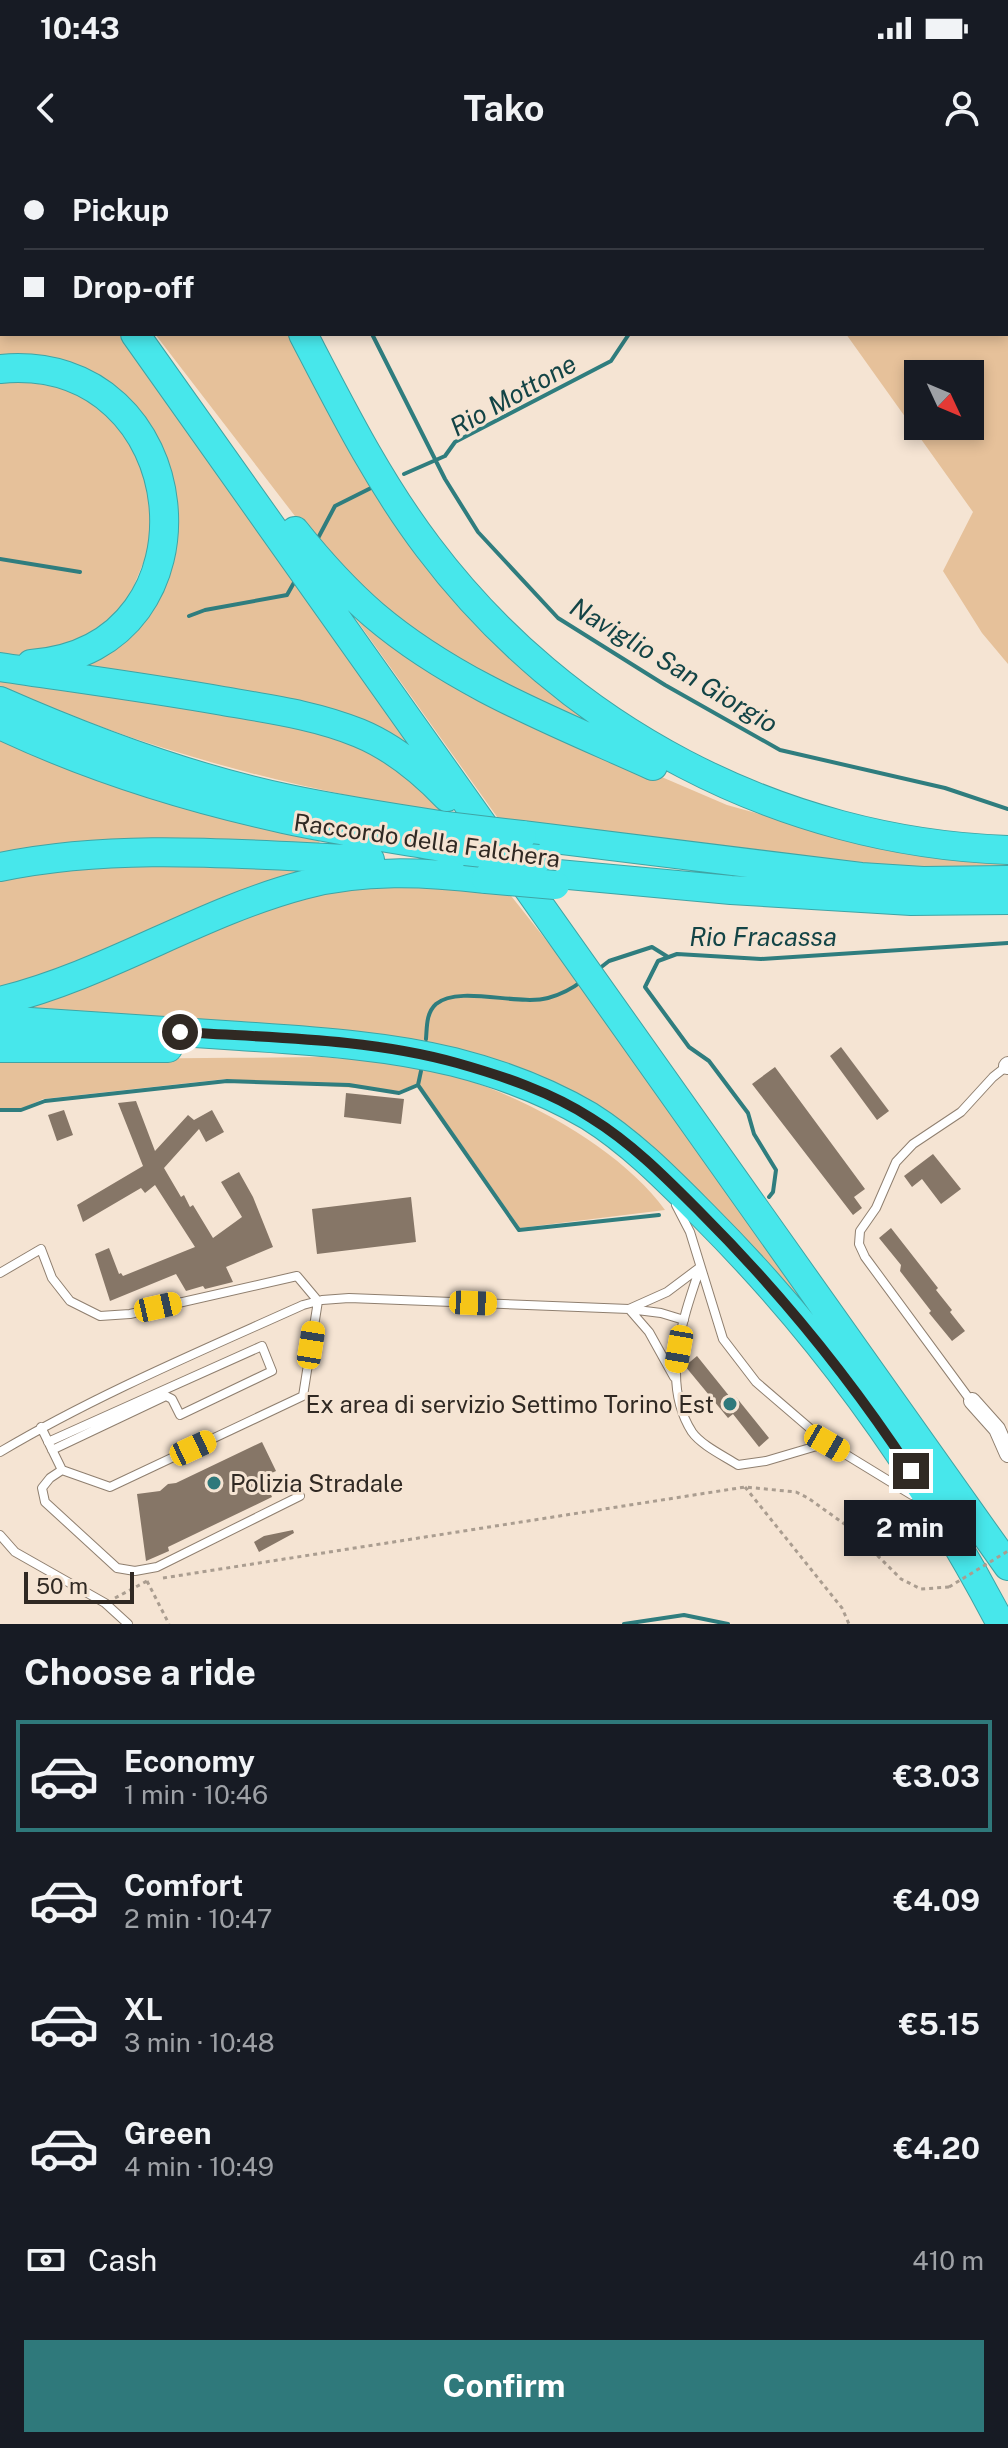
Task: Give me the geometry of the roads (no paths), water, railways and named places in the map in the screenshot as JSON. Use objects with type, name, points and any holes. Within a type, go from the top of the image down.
[{"type":"highway","points":[[136,336],[1008,1566]]},
{"type":"highway","points":[[304,336],[386,487],[437,558],[508,638],[577,697],[638,739],[710,778],[753,797],[806,814]]},
{"type":"highway","points":[[156,364],[319,560],[374,615],[403,638],[485,689],[697,787],[886,836],[972,849],[1008,850]]},
{"type":"highway","points":[[0,369],[32,369],[60,374],[90,387],[122,412],[134,425],[154,459],[164,494],[165,528],[152,582],[118,629],[87,650],[64,658],[0,666]]},
{"type":"highway","points":[[0,666],[297,714],[361,734],[405,760],[444,794],[562,937]]},
{"type":"highway","name":"Raccordo della Falchera","points":[[0,701],[120,750],[237,787],[343,810],[446,826],[861,877],[923,881],[1008,880]]},
{"type":"highway","name":"Raccordo della Falchera","points":[[0,725],[119,772],[230,806],[476,865]]},
{"type":"highway","points":[[0,867],[61,857],[200,853],[476,865],[731,890],[911,901],[1008,900]]},
{"type":"highway","points":[[0,1001],[62,982],[245,903],[304,885],[332,878],[398,873],[447,874],[476,865]]},
{"type":"highway","points":[[0,1020],[301,1040],[388,1049],[454,1062],[486,1072],[561,1101],[590,1117],[664,1175],[753,1267],[842,1374],[935,1508],[1000,1622]]},
{"type":"highway","points":[[0,1048],[227,1048],[301,1040]]},
{"type":"street","points":[[972,1401],[997,1429],[1008,1454]]},
{"type":"lane","points":[[972,1401],[865,1257],[859,1238],[860,1231],[876,1208],[890,1170],[903,1152],[961,1112],[1007,1066]]},
{"type":"lane","points":[[626,1143],[653,1182]]},
{"type":"lane","points":[[668,1198],[684,1217],[723,1339],[756,1382],[827,1443],[917,1499],[972,1586],[1000,1622]]},
{"type":"lane","points":[[0,1273],[41,1249],[52,1278],[70,1301],[100,1316],[130,1314],[297,1276],[318,1301],[303,1396],[110,1487],[62,1470],[41,1427]]},
{"type":"lane","points":[[629,1309],[667,1292],[700,1267]]},
{"type":"lane","points":[[674,1377],[684,1320],[700,1267]]},
{"type":"lane","points":[[0,1452],[41,1427],[178,1361],[318,1301],[349,1298],[629,1309],[684,1320]]},
{"type":"lane","points":[[629,1309],[649,1332],[674,1377],[679,1404],[693,1434],[738,1465],[766,1461],[827,1443]]},
{"type":"lane","points":[[262,1346],[272,1371],[180,1415],[172,1399],[166,1396],[50,1446],[262,1346]]},
{"type":"lane","points":[[62,1470],[42,1488],[45,1502],[117,1568],[135,1571],[157,1567],[300,1496]]},
{"type":"lane","points":[[0,1535],[15,1552],[105,1603],[128,1624]]},
{"type":"waterway","name":"Naviglio San Giorgio","points":[[373,336],[445,479],[478,532],[558,618],[665,685],[780,750],[945,788],[1008,809]]},
{"type":"waterway","name":"Rio Mottone","points":[[404,474],[445,456],[455,442],[611,361],[628,336]]},
{"type":"waterway","name":"Rio Mottone","points":[[317,540],[335,506],[373,487]]},
{"type":"waterway","name":"Rio Mottone","points":[[0,559],[80,572]]},
{"type":"waterway","name":"Rio Mottone","points":[[189,616],[205,610],[287,595],[296,579]]},
{"type":"waterway","name":"Rio Fracassa","points":[[769,1197],[773,1192],[776,1170],[754,1134],[748,1113],[709,1061],[689,1047],[645,987],[658,961],[677,954],[761,959],[1008,943]]},
{"type":"waterway","points":[[600,968],[609,961],[652,947],[668,957]]},
{"type":"waterway","points":[[426,1039],[430,1012],[436,1004],[446,999],[474,996],[536,1000],[557,995],[582,981]]},
{"type":"waterway","points":[[0,1110],[21,1110],[45,1101],[227,1081],[349,1085],[399,1093],[418,1085],[421,1071]]},
{"type":"waterway","name":"Rio Fracassa","points":[[418,1085],[519,1230],[659,1215]]},
{"type":"waterway","points":[[624,1624],[684,1615],[728,1624]]},
{"type":"place","name":"Ex area di servizio Settimo Torino Est","points":[[730,1404]]},
{"type":"place","name":"Polizia Stradale","points":[[214,1483]]}]
